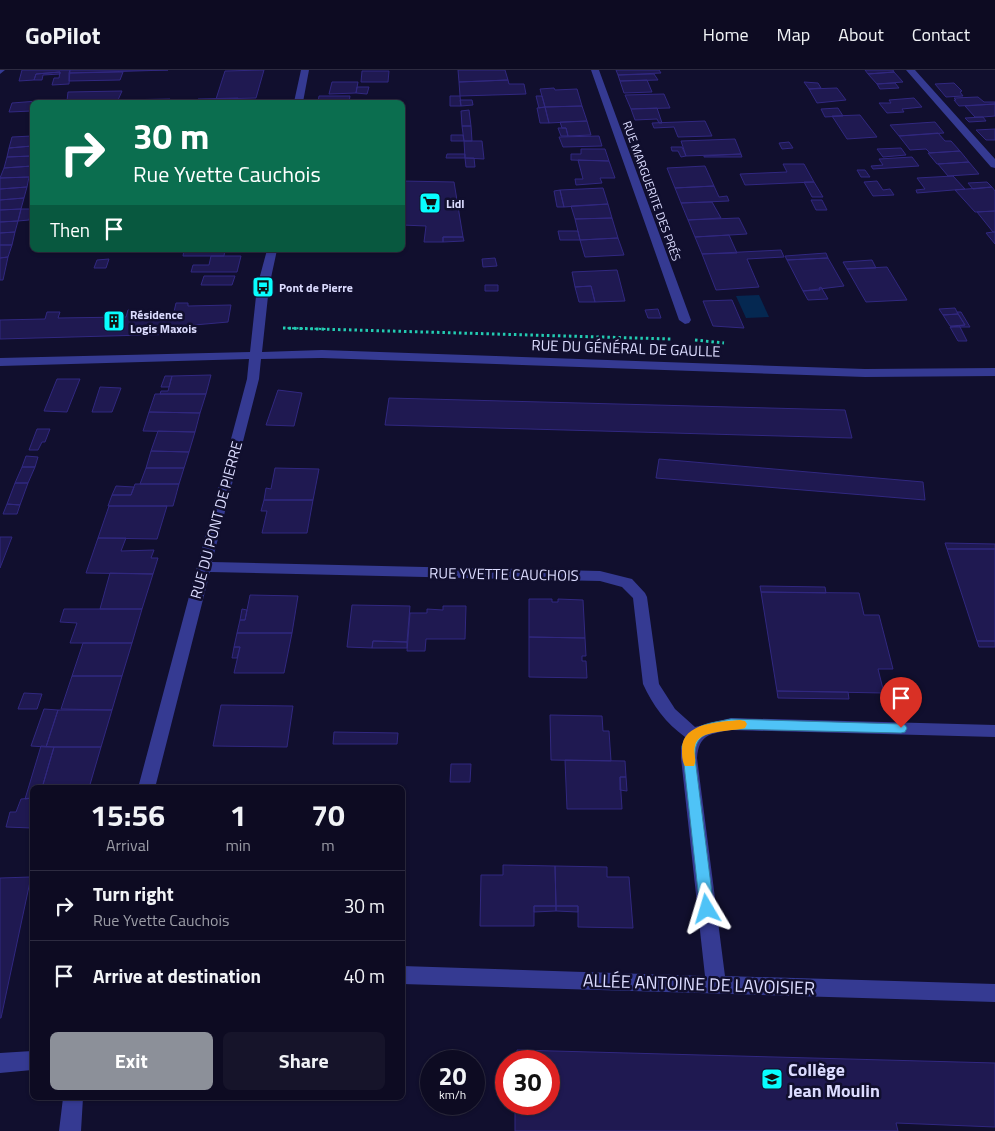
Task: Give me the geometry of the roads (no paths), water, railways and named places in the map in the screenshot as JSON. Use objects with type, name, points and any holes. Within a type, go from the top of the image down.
[{"type":"street","points":[[298,100],[305,70]]},
{"type":"street","name":"RUE MARGUERITE DES PRÉS","points":[[595,70],[685,320]]},
{"type":"street","points":[[910,70],[995,165]]},
{"type":"street","name":"RUE DU PONT DE PIERRE","points":[[147,785],[252,382],[260,328],[263,287],[272,252]]},
{"type":"street","name":"RUE DU GÉNÉRAL DE GAULLE","points":[[0,362],[256,355],[332,355],[882,374],[995,372]]},
{"type":"street","name":"RUE YVETTE CAUCHOIS","points":[[204,567],[600,576],[617,579],[627,583],[640,597],[651,684],[656,697],[672,719],[694,735]]},
{"type":"street","points":[[716,984],[688,758],[688,746],[694,735],[709,728],[731,724],[995,731]]},
{"type":"street","name":"ALLÉE ANTOINE DE LAVOISIER","points":[[405,975],[995,992]]},
{"type":"street","points":[[0,1063],[30,1062]]},
{"type":"street","points":[[70,1131],[73,1100]]},
{"type":"water","points":[[759,295],[769,317],[746,318],[736,296]]},
{"type":"place","name":"Lidl","points":[[430,203]]},
{"type":"place","name":"Pont de Pierre","points":[[263,287]]},
{"type":"place","name":"Résidence Logis Maxois","points":[[114,321]]},
{"type":"place","name":"Collège Jean Moulin","points":[[772,1079]]}]
